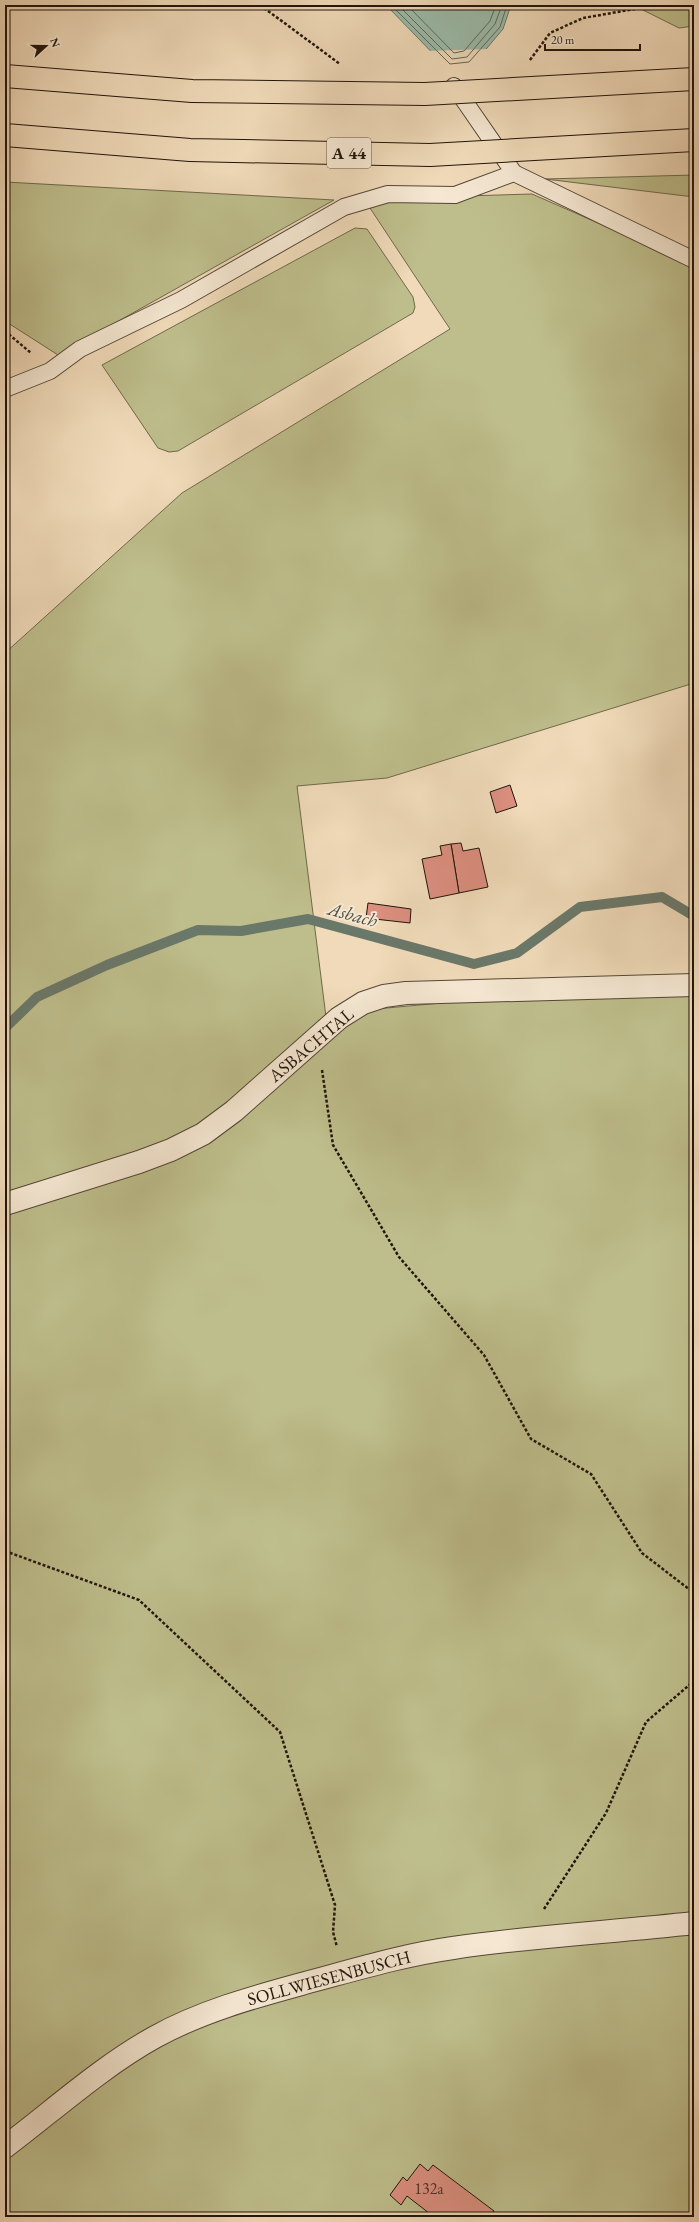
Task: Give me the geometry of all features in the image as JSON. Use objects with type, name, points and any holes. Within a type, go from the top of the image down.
[{"type":"highway","points":[[5,76],[192,90],[425,94],[694,79]]},
{"type":"highway","name":"A 44","points":[[5,135],[190,150],[430,155],[694,140]]},
{"type":"street","name":"ASBACHTAL","points":[[5,1204],[139,1162],[171,1150],[203,1134],[234,1111],[317,1036],[363,1003],[384,996],[406,993],[694,985]]},
{"type":"street","name":"SOLLWIESENBUSCH","points":[[5,2147],[114,2064],[155,2038],[198,2017],[241,2001],[400,1957],[526,1938],[694,1923]]},
{"type":"lane","points":[[453,84],[514,173],[694,260]]},
{"type":"lane","points":[[5,389],[50,372],[80,349],[181,300],[344,207],[388,194],[455,195],[514,173]]},
{"type":"path","points":[[260,5],[341,65]]},
{"type":"path","points":[[528,62],[550,33],[583,18],[658,5]]},
{"type":"path","points":[[5,331],[23,344],[50,372]]},
{"type":"path","points":[[317,1036],[333,1146],[399,1258],[484,1355],[530,1439],[591,1474],[642,1553],[694,1593]]},
{"type":"path","points":[[5,1551],[139,1600],[280,1732],[335,1904],[333,1932],[344,1972]]},
{"type":"path","points":[[526,1938],[606,1813],[646,1722],[694,1681]]},
{"type":"green space","points":[[633,5],[694,5],[694,26],[679,28]]},
{"type":"green space","points":[[694,175],[694,197],[545,179]]},
{"type":"green space","points":[[5,182],[334,200],[58,355],[5,321]]},
{"type":"green space","points":[[532,194],[694,265],[694,683],[387,778],[297,786],[327,1025],[201,1126],[134,1158],[5,1198],[5,653],[182,493],[450,329],[364,199]]},
{"type":"green space","points":[[355,228],[367,229],[413,297],[415,307],[413,313],[178,451],[169,452],[158,448],[102,365]]},
{"type":"green space","points":[[694,996],[694,2217],[5,2217],[5,1213],[144,1170],[365,1010],[496,998]]},
{"type":"water","points":[[386,5],[511,5],[503,29],[471,67],[447,68]]},
{"type":"pier","points":[[488,49],[472,68],[447,70],[428,51]]},
{"type":"building","points":[[5,340],[10,344],[5,350]]},
{"type":"building","points":[[510,785],[517,806],[496,813],[490,792]]},
{"type":"building","points":[[461,843],[463,851],[479,848],[488,887],[459,893],[451,844]]},
{"type":"building","points":[[451,844],[459,893],[430,899],[422,859],[442,855],[440,846]]},
{"type":"building","points":[[368,903],[411,909],[410,923],[366,918]]},
{"type":"building","points":[[420,2164],[428,2171],[433,2165],[494,2211],[490,2217],[434,2217],[407,2196],[401,2205],[390,2195],[403,2177],[407,2181]]},
{"type":"waterway","name":"Asbach","points":[[5,1028],[37,997],[107,965],[198,930],[241,931],[308,919],[474,964],[517,953],[580,907],[662,897],[694,916]]}]
